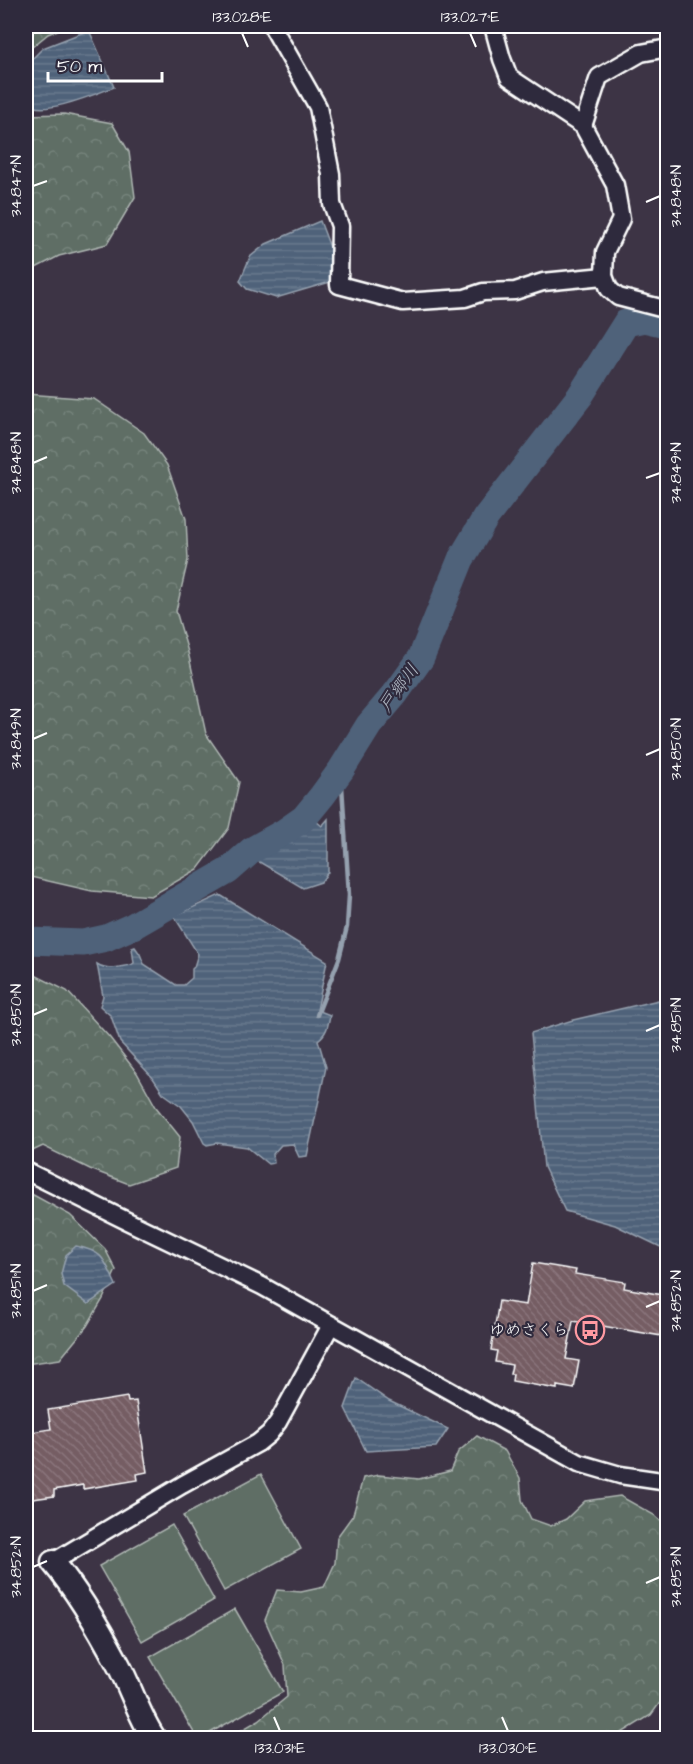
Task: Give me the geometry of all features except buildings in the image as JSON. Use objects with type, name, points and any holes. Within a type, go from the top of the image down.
[{"type":"street","points":[[272,26],[318,107],[331,174],[332,204],[340,226],[339,285],[403,302],[465,298],[483,292],[515,291],[543,282],[604,276]]},
{"type":"street","points":[[493,26],[501,58],[509,77],[583,126],[615,185],[621,219],[605,252],[604,276],[609,290],[618,297],[668,310]]},
{"type":"street","points":[[583,126],[599,77],[641,53],[668,48]]},
{"type":"street","points":[[26,1171],[262,1286],[579,1464],[668,1482]]},
{"type":"street","points":[[154,1738],[93,1620],[71,1584],[53,1562],[258,1443],[269,1434],[278,1422],[331,1325]]},
{"type":"green space","points":[[26,26],[67,26],[48,34],[26,52]]},
{"type":"green space","points":[[64,114],[112,123],[129,152],[135,197],[107,244],[59,256],[26,273],[26,115]]},
{"type":"green space","points":[[26,394],[94,399],[144,433],[167,465],[186,519],[188,560],[176,611],[188,652],[206,734],[239,782],[229,828],[198,869],[151,896],[92,891],[26,876]]},
{"type":"green space","points":[[26,973],[31,973],[67,991],[110,1038],[137,1073],[156,1107],[180,1137],[176,1168],[129,1184],[90,1169],[43,1146],[26,1154]]},
{"type":"green space","points":[[26,1191],[70,1215],[105,1249],[116,1270],[87,1326],[60,1359],[26,1364]]},
{"type":"green space","points":[[477,1436],[505,1451],[520,1478],[522,1500],[531,1519],[551,1526],[566,1519],[585,1501],[620,1496],[654,1515],[667,1527],[667,1693],[651,1715],[620,1734],[618,1738],[228,1738],[259,1720],[287,1697],[285,1665],[265,1620],[277,1590],[301,1592],[324,1587],[335,1563],[337,1537],[353,1515],[363,1478],[379,1475],[419,1479],[450,1471],[458,1452]]},
{"type":"green space","points":[[261,1474],[301,1549],[224,1591],[183,1516]]},
{"type":"green space","points":[[172,1525],[214,1600],[142,1641],[99,1566]]},
{"type":"green space","points":[[235,1609],[283,1692],[201,1738],[197,1738],[150,1657]]},
{"type":"water","points":[[89,30],[114,87],[56,106],[34,107],[28,103],[25,90],[26,65],[43,48]]},
{"type":"water","points":[[320,221],[341,276],[330,282],[276,298],[247,289],[240,281],[250,257],[266,244]]},
{"type":"water","points":[[320,813],[316,821],[322,826],[328,819],[328,872],[321,882],[303,888],[256,860],[298,833]]},
{"type":"water","points":[[220,895],[327,961],[317,1010],[330,1015],[327,1029],[318,1040],[326,1067],[307,1156],[299,1157],[293,1144],[281,1145],[273,1154],[274,1163],[268,1164],[247,1147],[204,1143],[193,1121],[181,1106],[163,1093],[153,1078],[120,1042],[111,1016],[100,1006],[103,996],[97,964],[109,968],[131,965],[134,963],[132,948],[135,947],[144,964],[176,985],[184,985],[192,978],[192,969],[198,954],[174,916]]},
{"type":"water","points":[[668,998],[667,1250],[615,1225],[565,1211],[544,1167],[531,1033],[573,1020]]},
{"type":"water","points":[[76,1246],[98,1254],[109,1269],[116,1285],[88,1304],[64,1286],[61,1274],[66,1255]]},
{"type":"water","points":[[356,1378],[389,1401],[448,1429],[436,1447],[366,1451],[345,1408]]},
{"type":"waterway","name":"戸郷川","points":[[26,939],[83,943],[106,938],[133,926],[228,871],[252,850],[304,818],[341,770],[369,725],[421,658],[461,559],[486,517],[580,396],[626,323],[644,319],[668,326]]},
{"type":"waterway","points":[[317,1015],[339,959],[347,927],[349,895],[341,770]]},
{"type":"place","name":"ゆめさくら","points":[[590,1330]]}]
